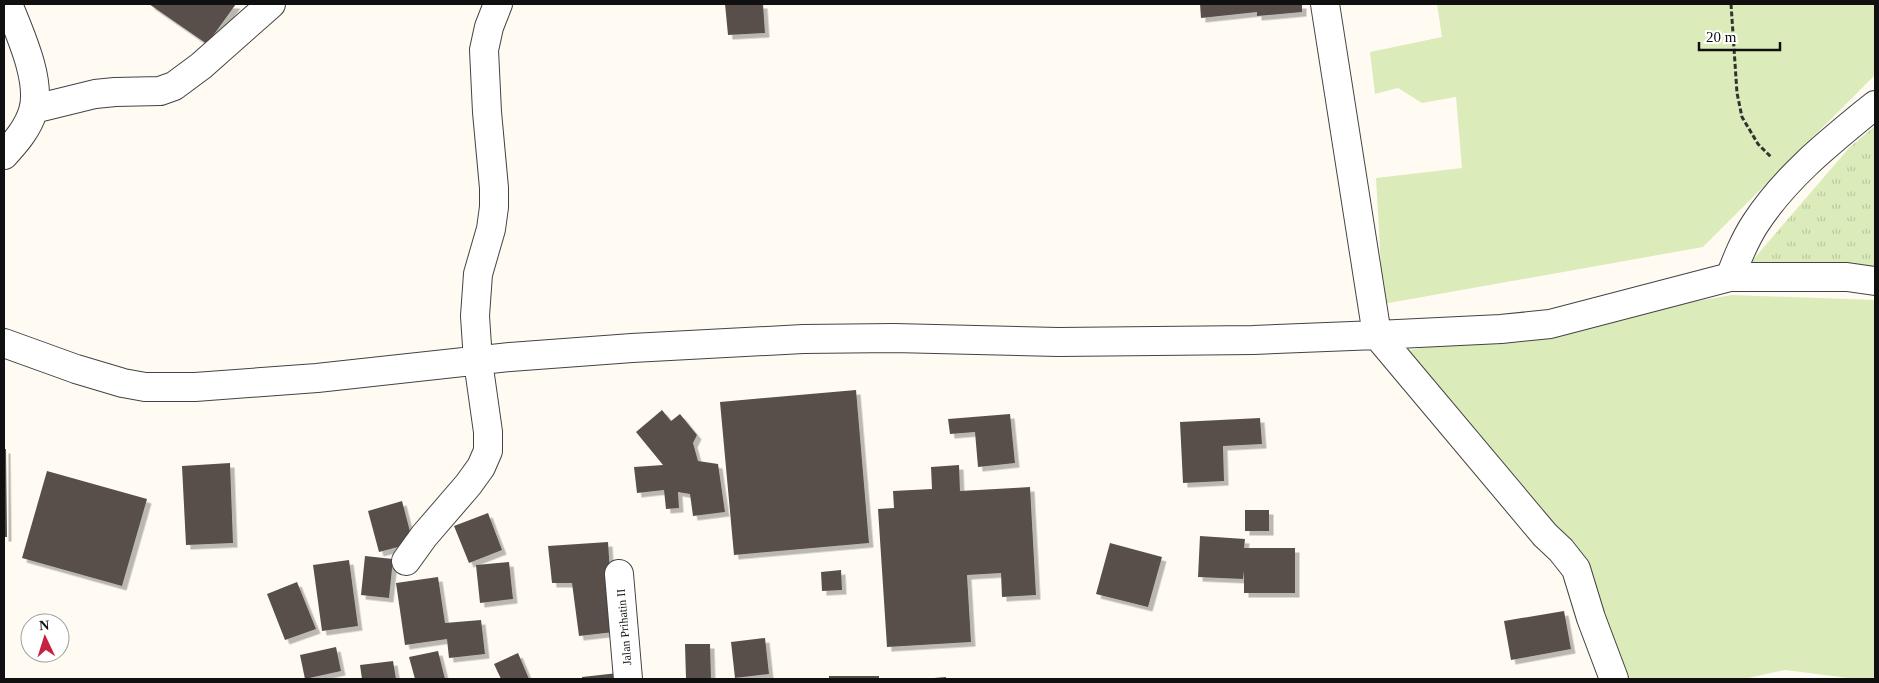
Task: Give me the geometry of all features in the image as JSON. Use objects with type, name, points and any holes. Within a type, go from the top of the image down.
[{"type":"street","points":[[4,155],[22,134],[34,109],[34,81],[8,4]]},
{"type":"street","points":[[34,109],[95,94],[160,91],[174,86],[201,66],[271,4]]},
{"type":"street","points":[[406,561],[424,536],[468,485],[481,467],[488,452],[491,359],[476,293],[478,274],[491,229],[494,188],[484,50],[489,27],[498,4]]},
{"type":"street","points":[[1325,4],[1378,336],[1576,570],[1591,618],[1614,679]]},
{"type":"street","points":[[1730,277],[1754,226],[1788,181],[1875,105]]},
{"type":"street","points":[[4,343],[123,383],[145,387],[195,387],[266,383],[491,359],[624,349],[812,339],[894,338],[1058,342],[1253,340],[1378,336],[1501,329],[1550,324],[1730,277],[1847,277],[1875,280]]},
{"type":"street","name":"Jalan Prihatin II","points":[[619,574],[628,679]]},
{"type":"path","points":[[1731,4],[1737,93],[1742,117],[1758,144],[1775,161],[1788,181]]},
{"type":"green space","points":[[1437,4],[1875,4],[1875,75],[1703,247],[1383,304],[1376,178],[1462,168],[1456,97],[1422,103],[1398,88],[1375,94],[1370,52],[1442,37]]},
{"type":"green space","points":[[1875,126],[1875,267],[1751,262],[1849,148]]},
{"type":"green space","points":[[1732,295],[1875,300],[1875,679],[1856,679],[1785,670],[1744,679],[1624,679],[1561,537],[1404,351]]},
{"type":"building","points":[[149,4],[236,4],[207,44]]},
{"type":"building","points":[[725,4],[763,4],[765,33],[728,35]]},
{"type":"building","points":[[1200,4],[1302,4],[1302,12],[1257,16],[1257,12],[1201,18]]},
{"type":"building","points":[[856,390],[869,543],[734,555],[720,402]]},
{"type":"building","points":[[662,410],[671,421],[680,414],[697,435],[693,443],[698,461],[718,464],[725,512],[693,516],[690,494],[678,492],[679,508],[666,509],[664,490],[637,493],[634,467],[663,465],[636,432]]},
{"type":"building","points":[[1010,414],[1015,463],[978,467],[975,432],[950,434],[948,419]]},
{"type":"building","points":[[1260,418],[1262,444],[1223,446],[1224,481],[1183,483],[1180,422]]},
{"type":"building","points":[[4,449],[6,449],[7,537],[4,537]]},
{"type":"building","points":[[230,463],[233,543],[186,545],[182,466]]},
{"type":"building","points":[[959,465],[960,491],[1030,487],[1036,595],[1002,597],[1001,573],[967,575],[971,642],[887,647],[878,509],[894,508],[893,491],[932,489],[931,467]]},
{"type":"building","points":[[47,471],[147,499],[122,586],[22,558]]},
{"type":"building","points":[[402,501],[413,543],[379,552],[368,511]]},
{"type":"building","points":[[1245,510],[1269,510],[1269,531],[1245,531]]},
{"type":"building","points":[[488,513],[502,550],[469,563],[454,526]]},
{"type":"building","points":[[1200,536],[1245,539],[1244,548],[1295,548],[1295,593],[1244,593],[1244,571],[1243,579],[1198,577]]},
{"type":"building","points":[[608,542],[614,632],[579,636],[572,583],[552,583],[548,546]]},
{"type":"building","points":[[1110,543],[1162,557],[1148,607],[1096,594]]},
{"type":"building","points":[[365,556],[393,559],[389,598],[361,595]]},
{"type":"building","points":[[349,560],[358,626],[322,631],[313,565]]},
{"type":"building","points":[[509,562],[513,599],[480,603],[476,565]]},
{"type":"building","points":[[841,570],[842,590],[822,591],[821,572]]},
{"type":"building","points":[[438,577],[445,623],[481,620],[485,654],[449,658],[447,639],[405,645],[396,583]]},
{"type":"building","points":[[297,582],[316,629],[285,640],[267,594]]},
{"type":"building","points":[[1564,611],[1571,649],[1511,660],[1504,621]]},
{"type":"building","points":[[765,638],[769,674],[735,678],[731,642]]},
{"type":"building","points":[[685,644],[710,644],[711,679],[686,679]]},
{"type":"building","points":[[336,647],[341,671],[305,679],[300,655]]},
{"type":"building","points":[[438,651],[445,679],[415,679],[409,657]]},
{"type":"building","points":[[518,653],[529,679],[501,679],[494,664]]},
{"type":"building","points":[[393,661],[396,679],[362,679],[360,665]]},
{"type":"building","points":[[618,673],[619,679],[582,679],[582,677]]},
{"type":"building","points":[[829,676],[879,676],[879,679],[829,679]]},
{"type":"building","points":[[946,677],[946,679],[934,679],[934,678]]}]
